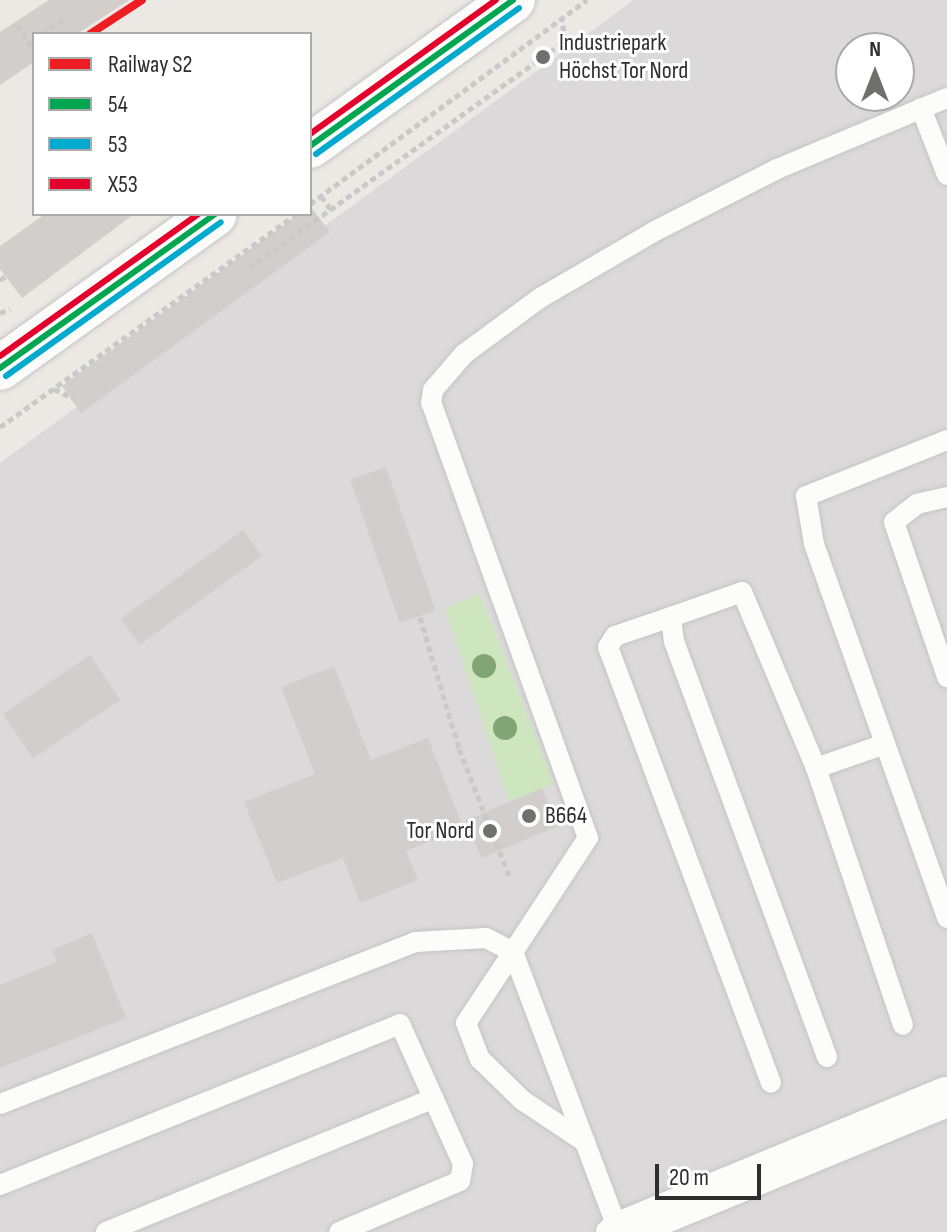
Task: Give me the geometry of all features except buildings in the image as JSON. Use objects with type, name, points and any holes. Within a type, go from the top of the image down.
[{"type":"main road","points":[[312,145],[513,0]]},
{"type":"main road","points":[[0,368],[19,339],[212,216]]},
{"type":"street","points":[[614,1230],[947,1097]]},
{"type":"lane","points":[[585,1142],[522,1100],[480,1059],[466,1023],[588,838],[431,403],[433,390],[464,354],[540,298],[655,231],[947,98]]},
{"type":"lane","points":[[921,108],[947,175]]},
{"type":"lane","points":[[947,440],[806,496],[814,544],[947,918]]},
{"type":"lane","points":[[947,497],[917,504],[894,522],[947,677]]},
{"type":"lane","points":[[771,1082],[608,647],[615,636],[742,592],[816,768],[903,1025]]},
{"type":"lane","points":[[671,617],[674,642],[827,1057]]},
{"type":"lane","points":[[816,768],[885,744]]},
{"type":"lane","points":[[0,1104],[415,942],[486,938],[513,952],[585,1142],[614,1230]]},
{"type":"lane","points":[[0,1185],[400,1024],[463,1164],[460,1181],[339,1232]]},
{"type":"lane","points":[[106,1232],[434,1098]]},
{"type":"path","points":[[312,203],[587,0]]},
{"type":"path","points":[[45,32],[67,17]]},
{"type":"path","points":[[249,268],[565,41],[562,19]]},
{"type":"path","points":[[17,24],[32,41]]},
{"type":"path","points":[[321,196],[332,211]]},
{"type":"path","points":[[0,427],[293,216]]},
{"type":"path","points":[[0,280],[9,274]]},
{"type":"path","points":[[54,389],[73,398]]},
{"type":"path","points":[[420,617],[459,749],[509,875]]},
{"type":"shaded area","points":[[634,0],[947,0],[947,1232],[0,1232],[0,463]]},
{"type":"green space","points":[[480,594],[554,784],[509,801],[445,608]]},
{"type":"rail line","name":"S2","points":[[93,32],[142,0]]},
{"type":"transit line","name":"X53","points":[[312,133],[496,0]]},
{"type":"transit line","name":"54","points":[[312,145],[513,0]]},
{"type":"transit line","name":"53","points":[[316,154],[519,8]]},
{"type":"transit line","name":"X53","points":[[0,356],[195,216]]},
{"type":"transit line","name":"54","points":[[0,368],[212,216]]},
{"type":"transit line","name":"53","points":[[6,376],[221,222]]},
{"type":"place","name":"Industriepark Höchst Tor Nord","points":[[543,57]]},
{"type":"place","name":"B664","points":[[529,816]]},
{"type":"place","name":"Tor Nord","points":[[490,831]]}]
